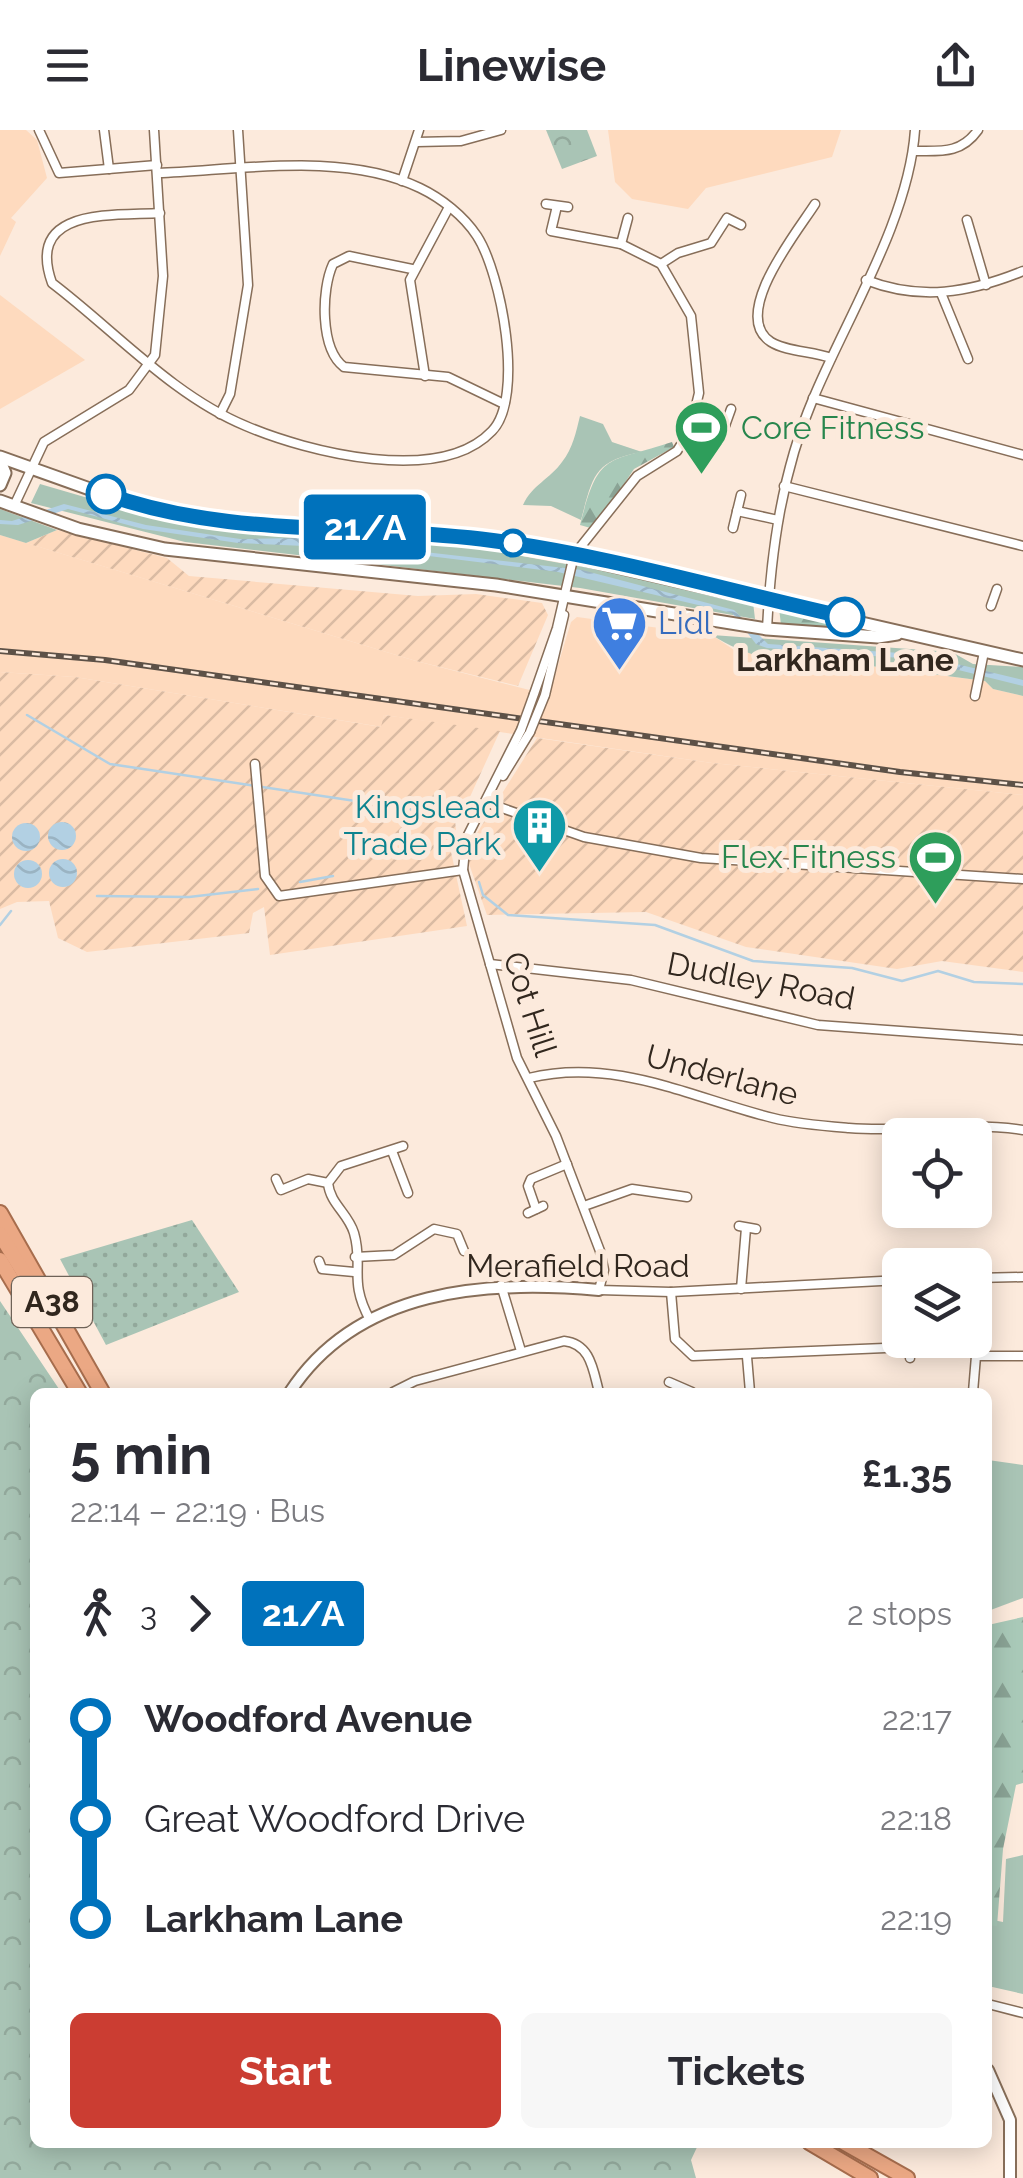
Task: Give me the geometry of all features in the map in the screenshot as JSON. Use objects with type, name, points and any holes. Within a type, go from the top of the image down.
[{"type":"highway","name":"A38","points":[[0,1214],[97,1388]]},
{"type":"highway","name":"A38","points":[[0,1234],[96,1388]]},
{"type":"highway","name":"A38","points":[[0,1260],[78,1388]]},
{"type":"highway","points":[[819,2148],[870,2178]]},
{"type":"highway","points":[[854,2148],[907,2178]]},
{"type":"main road","points":[[0,459],[142,508],[214,521],[392,528],[572,566],[768,600],[1023,660]]},
{"type":"main road","points":[[0,459],[5,473],[0,486]]},
{"type":"main road","points":[[0,501],[165,549],[565,596],[767,630],[878,637],[901,633]]},
{"type":"street","points":[[38,130],[54,170],[326,168],[402,181],[449,207],[471,227],[486,254],[508,353],[504,404],[494,430],[476,445],[418,460],[365,457],[297,444],[220,414],[52,283],[46,267],[52,236],[74,219],[160,213]]},
{"type":"street","points":[[104,130],[110,169]]},
{"type":"street","points":[[14,506],[44,442],[129,390],[150,363],[160,312],[160,213],[154,130]]},
{"type":"street","points":[[220,414],[230,394],[248,285],[238,130]]},
{"type":"street","points":[[402,181],[419,130]]},
{"type":"street","points":[[418,142],[501,130]]},
{"type":"street","points":[[767,630],[784,486],[813,398],[866,280],[914,151],[916,130]]},
{"type":"street","points":[[914,151],[950,151],[962,147],[978,130]]},
{"type":"street","points":[[546,204],[568,207]]},
{"type":"street","points":[[816,204],[762,288],[758,316],[760,329],[774,344],[832,358]]},
{"type":"street","points":[[551,231],[557,206]]},
{"type":"street","points":[[425,376],[410,280],[412,268],[449,207]]},
{"type":"street","points":[[661,264],[678,253],[702,250],[712,243],[725,213],[741,225]]},
{"type":"street","points":[[621,244],[628,218]]},
{"type":"street","points":[[967,220],[986,285]]},
{"type":"street","points":[[525,731],[572,566],[636,476],[677,451],[695,414],[698,366],[692,316],[661,264],[621,244],[537,228]]},
{"type":"street","points":[[412,268],[349,256],[333,264],[329,273],[328,350],[344,367],[448,377],[504,404]]},
{"type":"street","points":[[866,280],[896,292],[941,293],[986,285],[1023,272]]},
{"type":"street","points":[[941,293],[968,359]]},
{"type":"street","points":[[813,398],[1023,455]]},
{"type":"street","points":[[720,437],[731,408]]},
{"type":"street","points":[[695,414],[725,426]]},
{"type":"street","points":[[784,486],[1023,546]]},
{"type":"street","points":[[733,528],[740,494]]},
{"type":"street","points":[[737,511],[778,520]]},
{"type":"street","points":[[992,606],[997,590]]},
{"type":"street","points":[[254,764],[265,876],[279,896],[462,870],[466,838],[545,695],[564,628],[565,596]]},
{"type":"street","points":[[975,696],[984,652]]},
{"type":"street","points":[[485,802],[584,837],[701,858],[1023,880]]},
{"type":"street","name":"Cot Hill","points":[[462,870],[517,1058],[567,1164],[600,1250],[604,1270],[599,1290]]},
{"type":"street","name":"Dudley Road","points":[[490,964],[631,980],[818,1025],[1023,1040]]},
{"type":"street","name":"Underlane","points":[[528,1078],[552,1072],[642,1076],[777,1119],[848,1128],[915,1132],[960,1124],[1023,1130]]},
{"type":"street","points":[[370,1320],[356,1294],[355,1234],[329,1196],[328,1183],[341,1166],[403,1146]]},
{"type":"street","points":[[392,1151],[408,1193]]},
{"type":"street","points":[[536,1209],[528,1186],[531,1179],[567,1164]]},
{"type":"street","points":[[276,1179],[280,1190],[308,1179],[328,1183]]},
{"type":"street","points":[[584,1206],[632,1189],[687,1196]]},
{"type":"street","points":[[741,1289],[747,1228]]},
{"type":"street","points":[[356,1258],[394,1255],[434,1229],[456,1234],[464,1251]]},
{"type":"street","points":[[319,1261],[322,1269],[354,1272]]},
{"type":"street","points":[[992,1278],[1023,1277]]},
{"type":"street","name":"Merafield Road","points":[[293,1388],[326,1348],[370,1320],[426,1298],[500,1285],[671,1292],[882,1281]]},
{"type":"street","points":[[500,1285],[521,1352]]},
{"type":"street","points":[[671,1292],[671,1323],[684,1349],[708,1359],[882,1346]]},
{"type":"street","points":[[401,1388],[521,1352],[574,1342],[588,1355],[597,1388]]},
{"type":"street","points":[[992,1356],[1023,1356]]},
{"type":"street","points":[[747,1357],[750,1388]]},
{"type":"street","points":[[973,1388],[976,1358]]},
{"type":"street","points":[[669,1382],[683,1388]]},
{"type":"street","points":[[992,2005],[1023,2013]]},
{"type":"street","points":[[992,2079],[1010,2120],[1011,2175]]},
{"type":"shaded area","points":[[0,130],[26,130],[37,140],[47,178],[11,218],[16,222],[0,256]]},
{"type":"shaded area","points":[[608,130],[841,130],[832,157],[706,188],[688,209],[632,199],[615,182]]},
{"type":"shaded area","points":[[0,295],[85,360],[0,409]]},
{"type":"shaded area","points":[[57,530],[167,558],[189,576],[418,596],[476,594],[542,603],[548,615],[518,686],[416,661],[26,543]]},
{"type":"shaded area","points":[[0,535],[416,661],[549,695],[571,622],[577,617],[712,635],[734,650],[869,673],[870,666],[985,681],[993,689],[1023,696],[1023,795],[712,763],[384,715],[382,727],[75,677],[0,672]]},
{"type":"shaded area","points":[[0,672],[75,677],[381,727],[384,715],[500,731],[464,810],[454,810],[456,830],[450,847],[467,926],[270,955],[264,907],[253,913],[249,933],[87,952],[58,938],[49,901],[17,902],[0,909]]},
{"type":"shaded area","points":[[537,738],[712,763],[1023,795],[1023,972],[942,961],[897,969],[746,947],[646,912],[487,915],[468,861],[472,841]]},
{"type":"green space","points":[[546,130],[587,130],[597,156],[562,169]]},
{"type":"green space","points":[[580,416],[603,424],[612,442],[642,452],[614,460],[598,472],[581,520],[551,506],[523,505],[566,457]]},
{"type":"green space","points":[[672,442],[674,447],[634,469],[594,529],[580,525],[593,484],[608,464]]},
{"type":"green space","points":[[40,484],[136,512],[239,531],[406,535],[560,563],[580,566],[582,562],[753,602],[755,619],[580,588],[185,542],[31,503]]},
{"type":"green space","points":[[0,509],[57,530],[26,543],[0,535]]},
{"type":"green space","points":[[779,608],[860,626],[861,630],[781,625]]},
{"type":"green space","points":[[712,635],[952,652],[973,664],[1023,667],[1023,696],[993,689],[985,681],[871,666],[869,674],[787,663],[748,653]]},
{"type":"green space","points":[[192,1220],[239,1292],[106,1345],[60,1259]]},
{"type":"green space","points":[[0,1301],[58,1388],[30,1388],[30,2148],[697,2148],[691,2160],[696,2178],[0,2178]]},
{"type":"green space","points":[[992,1461],[1023,1465],[1023,1598],[992,1610]]},
{"type":"green space","points":[[1023,1617],[1023,1783],[1016,1785],[1003,1849],[997,1926],[992,1925],[992,1624]]},
{"type":"green space","points":[[1023,1855],[1023,1994],[992,1987],[992,1920],[1003,1922],[1006,1859]]},
{"type":"water","points":[[64,504],[146,525],[240,539],[302,538],[582,570],[734,610],[768,644],[915,654],[1023,680],[1023,686],[914,659],[767,648],[756,644],[732,613],[558,572],[372,549],[238,543],[143,529],[68,509],[18,525],[0,524],[0,520],[12,521]]},
{"type":"water","points":[[62,822],[72,826],[76,836],[72,846],[62,850],[52,846],[48,836],[52,826]]},
{"type":"water","points":[[26,823],[36,827],[40,837],[36,847],[26,851],[16,847],[12,837],[16,827]]},
{"type":"water","points":[[63,859],[73,863],[77,873],[73,883],[63,887],[53,883],[49,873],[53,863]]},
{"type":"water","points":[[28,860],[38,864],[42,874],[38,884],[28,888],[18,884],[14,874],[18,864]]},
{"type":"waterway","points":[[27,715],[110,764],[455,816]]},
{"type":"waterway","points":[[300,882],[333,876]]},
{"type":"waterway","points":[[479,882],[483,895],[508,915],[655,925],[753,961],[852,968],[902,981],[938,971],[974,982],[1023,984]]},
{"type":"waterway","points":[[97,896],[189,897],[258,889]]},
{"type":"waterway","points":[[0,925],[11,911]]},
{"type":"railway","points":[[0,651],[105,660],[900,772],[1023,785]]},
{"type":"bus line","name":"21/A","points":[[106,494],[142,508],[214,521],[392,528],[513,543],[845,617]]},
{"type":"place","name":"Core Fitness","points":[[702,477]]},
{"type":"place","name":"Larkham Lane","points":[[845,617]]},
{"type":"place","name":"Lidl","points":[[619,672]]},
{"type":"place","name":"Kingslead Trade Park","points":[[540,874]]},
{"type":"place","name":"Flex Fitness","points":[[935,906]]}]
